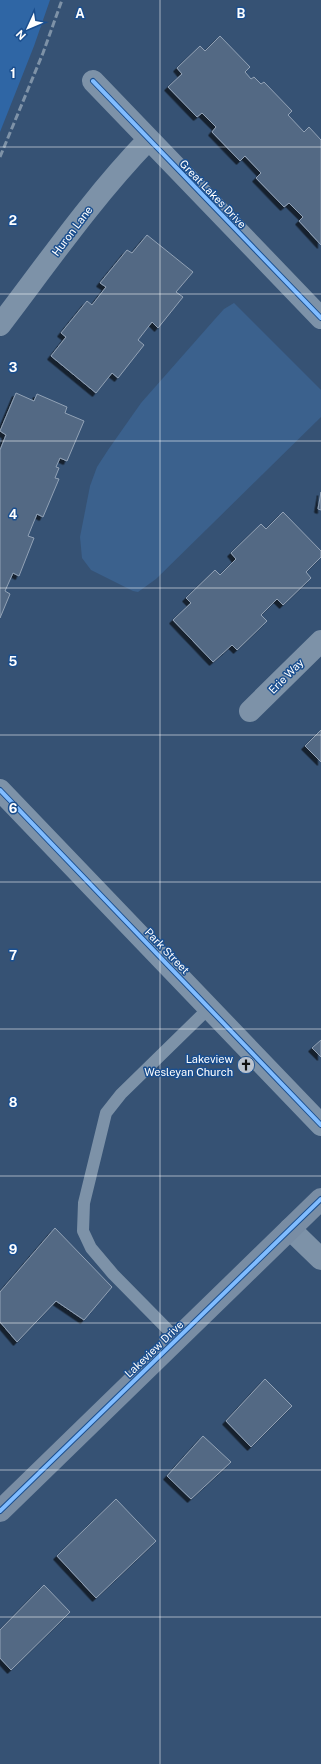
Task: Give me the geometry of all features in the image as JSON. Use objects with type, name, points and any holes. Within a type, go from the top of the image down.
[{"type":"street","name":"Great Lakes Drive","points":[[93,82],[321,318]]},
{"type":"street","name":"Huron Lane","points":[[0,325],[84,214],[122,167],[148,140]]},
{"type":"street","name":"Erie Way","points":[[250,711],[321,641]]},
{"type":"street","name":"Park Street","points":[[0,790],[321,1125]]},
{"type":"street","name":"Lakeview Drive","points":[[0,1511],[321,1200]]},
{"type":"street","points":[[290,1229],[321,1259]]},
{"type":"lane","points":[[178,1338],[113,1274],[91,1248],[83,1231],[84,1203],[106,1113],[121,1094],[209,1008]]},
{"type":"shaded area","points":[[0,0],[50,0],[34,46],[0,132]]},
{"type":"shaded area","points":[[234,303],[321,390],[321,417],[156,579],[138,592],[133,591],[91,570],[82,558],[80,537],[90,486],[97,467],[141,403],[224,309]]},
{"type":"building","points":[[220,36],[250,67],[245,72],[251,79],[254,77],[261,84],[264,82],[292,111],[288,115],[304,132],[309,127],[321,140],[321,245],[299,221],[303,217],[289,203],[284,207],[256,178],[261,173],[245,156],[240,161],[212,132],[216,127],[202,113],[197,117],[168,87],[182,74],[177,68],[200,46],[205,51]]},
{"type":"building","points":[[147,235],[193,272],[176,292],[183,297],[158,328],[152,322],[138,340],[144,345],[118,378],[112,373],[96,393],[51,356],[66,337],[61,333],[87,301],[92,305],[106,287],[100,283],[127,250],[132,253]]},
{"type":"building","points":[[16,393],[34,401],[37,394],[67,407],[65,413],[84,421],[67,461],[60,458],[56,467],[59,468],[55,478],[59,479],[43,517],[37,514],[28,536],[34,538],[19,576],[13,573],[5,591],[10,594],[0,618],[0,450],[6,435],[0,431]]},
{"type":"building","points":[[321,492],[321,510],[318,509]]},
{"type":"building","points":[[283,512],[321,551],[321,557],[306,572],[311,578],[283,605],[277,599],[261,615],[267,621],[237,650],[232,645],[213,662],[173,620],[191,603],[186,598],[215,570],[220,575],[236,559],[231,553],[261,524],[266,529]]},
{"type":"building","points":[[321,730],[321,762],[305,746]]},
{"type":"building","points":[[321,1040],[321,1057],[312,1048]]},
{"type":"building","points":[[55,1228],[112,1287],[84,1320],[56,1301],[17,1342],[0,1322],[0,1292]]},
{"type":"building","points":[[265,1379],[292,1406],[251,1447],[226,1421]]},
{"type":"building","points":[[203,1436],[231,1462],[191,1499],[167,1476]]},
{"type":"building","points":[[116,1499],[156,1541],[96,1598],[57,1556]]},
{"type":"building","points":[[44,1585],[70,1612],[11,1670],[0,1658],[0,1630]]},
{"type":"railway","points":[[0,157],[43,53],[62,0]]},
{"type":"cycle path","points":[[93,81],[321,318]]},
{"type":"cycle path","points":[[0,790],[321,1125]]},
{"type":"cycle path","points":[[0,1511],[321,1199]]},
{"type":"place","name":"Lakeview Wesleyan Church","points":[[246,1065]]}]
